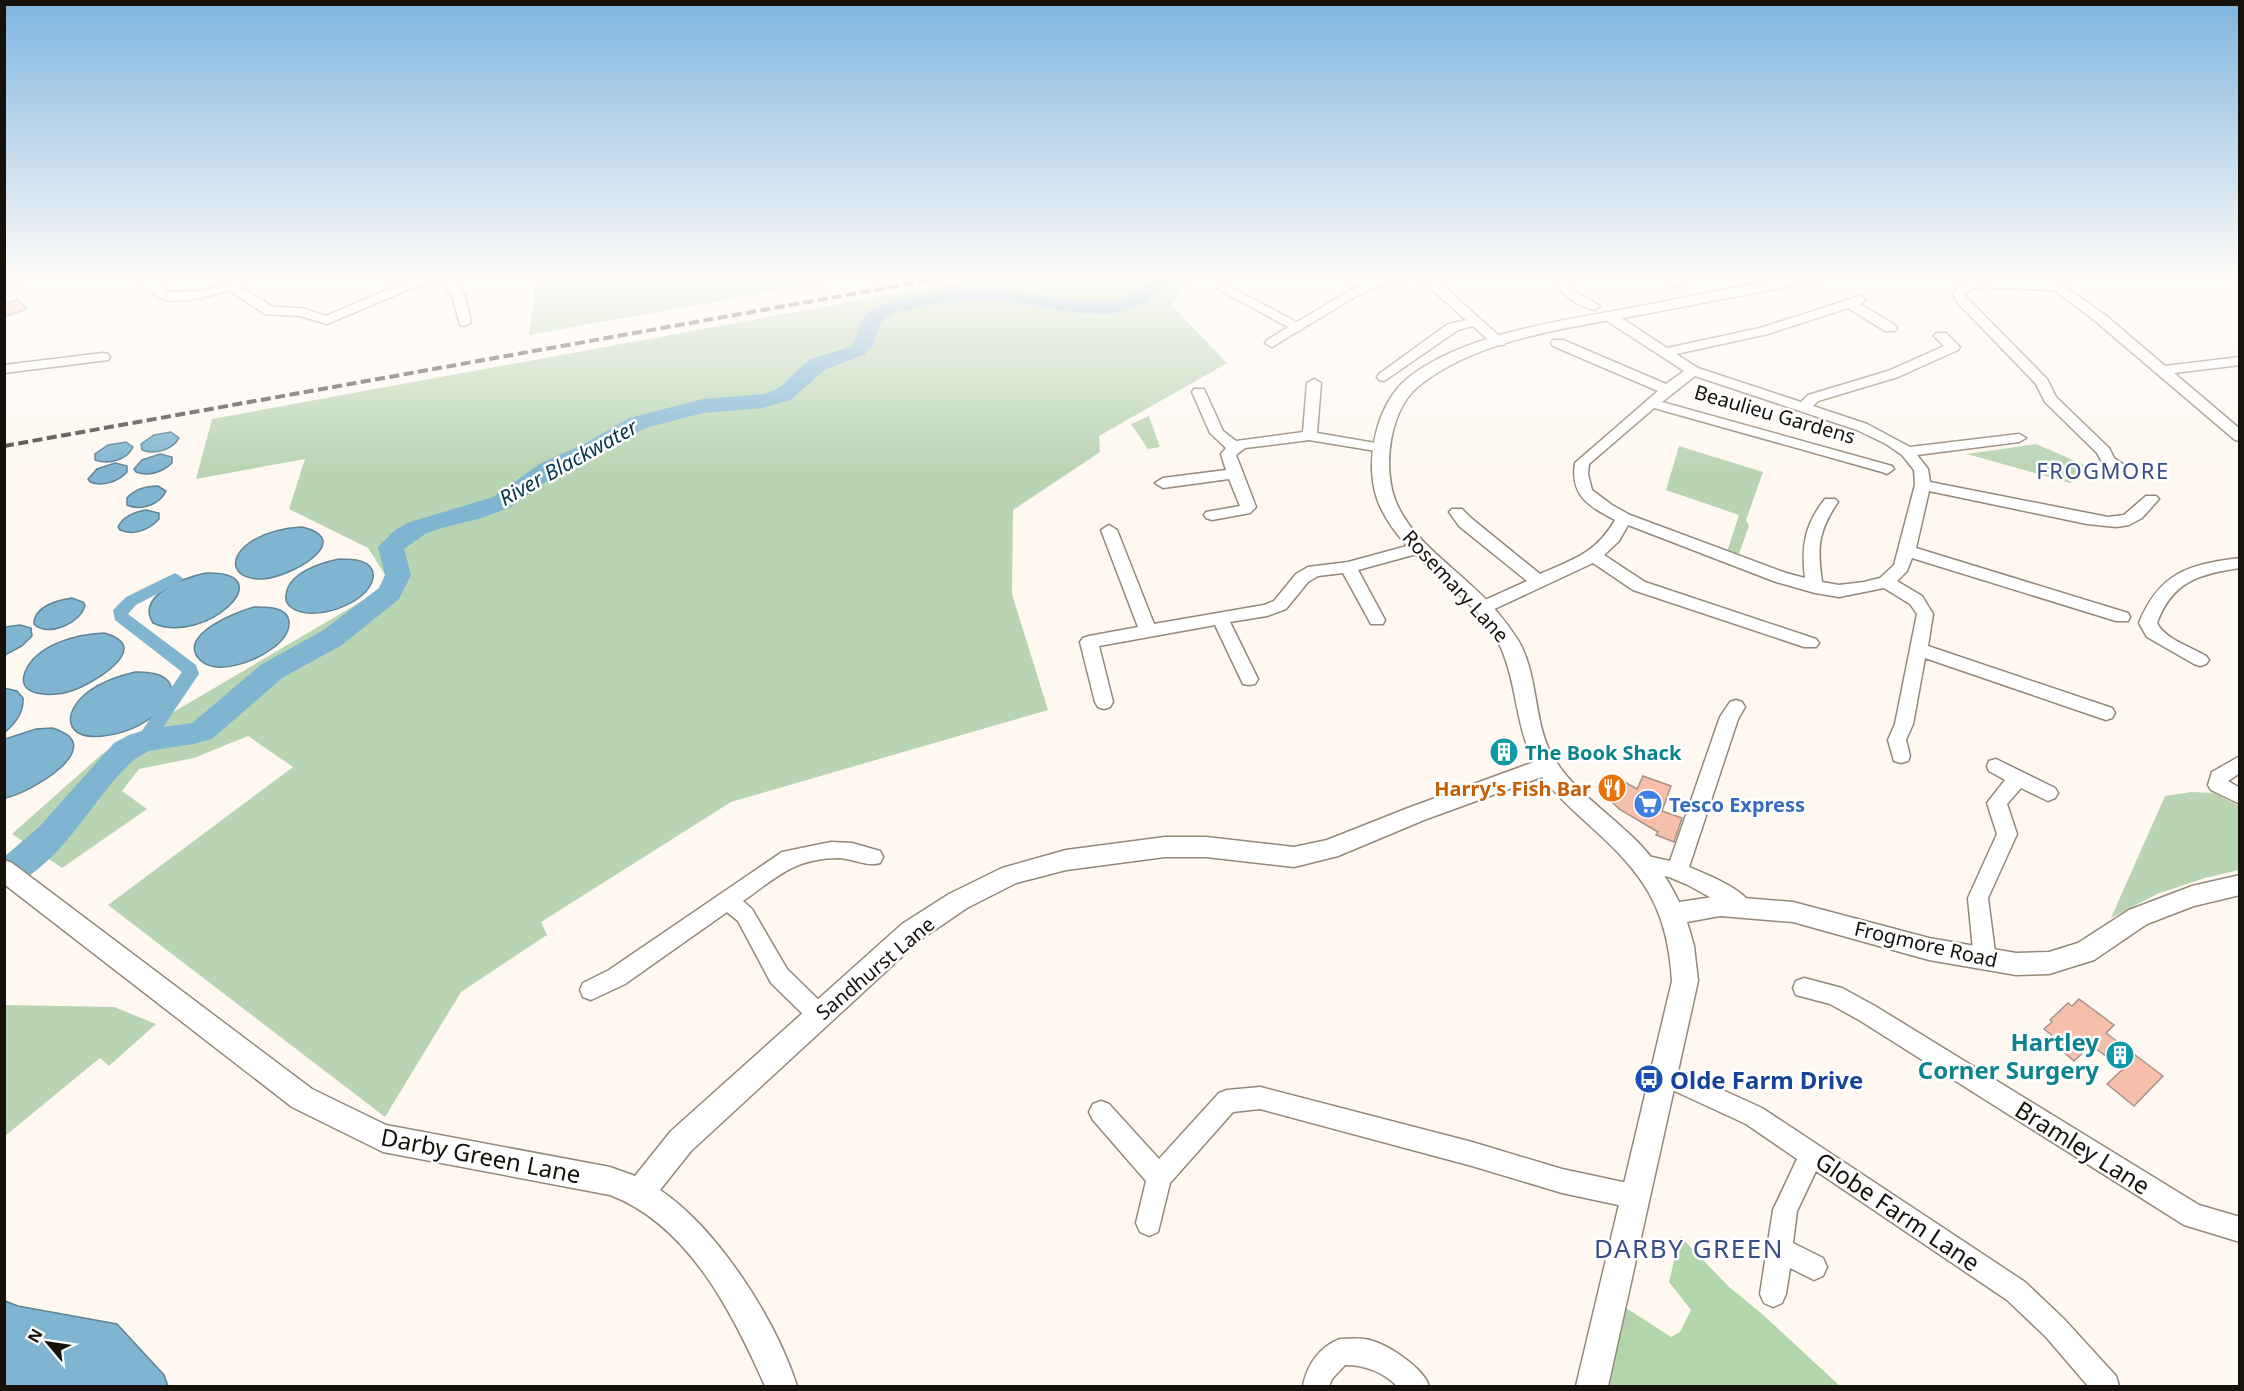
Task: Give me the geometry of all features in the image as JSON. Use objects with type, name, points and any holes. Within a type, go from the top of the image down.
[{"type":"street","points":[[1272,343],[1277,340]]},
{"type":"street","points":[[1384,377],[1436,340]]},
{"type":"street","name":"Rosemary Lane","points":[[1508,340],[1459,357],[1429,371],[1411,384],[1397,399],[1379,466],[1381,485],[1388,505],[1400,525],[1419,548],[1482,608],[1510,645],[1522,674],[1535,739],[1547,766],[1568,791],[1643,863],[1672,914],[1682,942],[1685,981],[1592,1386]]},
{"type":"street","name":"Beaulieu Gardens","points":[[1645,340],[1693,371],[1876,433],[1907,452],[1921,469],[1923,485]]},
{"type":"street","points":[[1664,353],[1723,340]]},
{"type":"street","name":"Beaulieu Gardens","points":[[1803,408],[1813,398],[1893,374],[1953,347],[1945,340]]},
{"type":"street","points":[[2000,340],[2042,382],[2050,399],[2104,451],[2108,461],[2120,467]]},
{"type":"street","points":[[2125,340],[2240,437]]},
{"type":"street","name":"Beaulieu Gardens","points":[[1558,343],[1667,390]]},
{"type":"street","points":[[4,369],[103,357]]},
{"type":"street","points":[[2161,371],[2223,365],[2240,361]]},
{"type":"street","points":[[2223,365],[2240,376]]},
{"type":"street","name":"Beaulieu Gardens","points":[[1693,371],[1651,403],[1582,463],[1578,477],[1586,495],[1624,518],[1782,578],[1839,591],[1886,582]]},
{"type":"street","points":[[1310,436],[1314,383]]},
{"type":"street","points":[[1199,392],[1217,433],[1234,447]]},
{"type":"street","name":"Beaulieu Gardens","points":[[1651,403],[1887,469]]},
{"type":"street","points":[[1212,515],[1245,510],[1248,507],[1239,481],[1233,474],[1228,454],[1234,447],[1241,444],[1310,436],[1382,448]]},
{"type":"street","points":[[1907,452],[2019,438]]},
{"type":"street","points":[[1163,483],[1233,474]]},
{"type":"street","points":[[1901,756],[1897,740],[1904,724],[1925,615],[1922,606],[1916,600],[1886,582],[1901,567],[1923,485],[2110,522],[2126,522],[2138,515],[2151,499]]},
{"type":"street","points":[[1815,587],[1809,552],[1818,516],[1830,502]]},
{"type":"street","points":[[1457,512],[1465,522],[1539,582]]},
{"type":"street","points":[[1482,608],[1594,556],[1609,542],[1624,518]]},
{"type":"street","points":[[1109,530],[1148,630]]},
{"type":"street","points":[[1104,702],[1089,642],[1267,610],[1280,605],[1302,578],[1314,571],[1348,567],[1419,548]]},
{"type":"street","points":[[1907,551],[2122,617]]},
{"type":"street","points":[[1594,556],[1639,586],[1810,643]]},
{"type":"street","points":[[2200,660],[2153,633],[2148,623],[2156,602],[2169,587],[2194,573],[2240,563]]},
{"type":"street","points":[[1348,567],[1377,620]]},
{"type":"street","points":[[1220,619],[1249,679]]},
{"type":"street","points":[[1919,649],[2106,712]]},
{"type":"street","points":[[1677,871],[1729,717],[1736,707]]},
{"type":"street","points":[[2240,763],[2219,777],[2218,785],[2240,797]]},
{"type":"street","name":"Sandhurst Lane","points":[[640,1192],[654,1172],[681,1142],[911,932],[958,901],[1010,875],[1066,860],[1165,847],[1206,847],[1294,857],[1330,849],[1547,766]]},
{"type":"street","points":[[1996,766],[2048,793]]},
{"type":"street","points":[[1985,960],[1978,898],[2007,834],[1997,803],[2018,778]]},
{"type":"street","points":[[591,990],[617,977],[729,902],[789,858],[819,850],[859,850],[873,857]]},
{"type":"street","name":"Frogmore Road","points":[[1643,863],[1677,871],[1728,896],[1742,906]]},
{"type":"street","name":"Darby Green Lane","points":[[10,874],[302,1098],[347,1122],[383,1138],[610,1181],[640,1192],[668,1214],[710,1257],[763,1344],[781,1386]]},
{"type":"street","name":"Frogmore Road","points":[[1672,914],[1720,906],[1742,906],[1811,916],[1929,949],[1985,960],[2016,964],[2049,963],[2085,952],[2138,917],[2192,896],[2237,888]]},
{"type":"street","points":[[729,902],[745,915],[779,976],[819,1015]]},
{"type":"street","name":"Bramley Lane","points":[[1804,987],[1834,995],[1867,1013],[2193,1216],[2240,1230]]},
{"type":"street","name":"Globe Farm Lane","points":[[1663,1074],[1754,1116],[2016,1291],[2055,1328],[2106,1386]]},
{"type":"street","points":[[1149,1223],[1159,1177],[1227,1101],[1260,1098],[1472,1154],[1562,1181],[1637,1197]]},
{"type":"street","points":[[1101,1112],[1159,1177]]},
{"type":"street","points":[[1773,1294],[1785,1210],[1812,1153]]},
{"type":"street","points":[[1780,1250],[1814,1268]]},
{"type":"street","points":[[1316,1386],[1320,1371],[1341,1352],[1365,1352],[1400,1370],[1416,1386]]},
{"type":"green space","points":[[643,340],[1205,340],[1227,363],[1099,436],[1100,452],[1013,510],[1012,594],[1048,710],[731,802],[541,922],[547,935],[461,992],[385,1117],[108,905],[293,767],[248,736],[194,758],[139,769],[122,791],[147,809],[62,868],[12,834],[102,754],[391,584],[368,548],[289,509],[305,459],[196,479],[212,419]]},
{"type":"green space","points":[[1149,416],[1160,447],[1148,449],[1131,424]]},
{"type":"green space","points":[[2036,444],[2089,467],[2070,483],[1967,454]]},
{"type":"green space","points":[[1679,446],[1763,472],[1746,520],[1749,526],[1737,559],[1726,555],[1739,515],[1666,490]]},
{"type":"green space","points":[[2191,792],[2214,793],[2239,806],[2239,870],[2205,878],[2157,894],[2111,918],[2165,796]]},
{"type":"green space","points":[[5,1005],[114,1007],[156,1024],[109,1066],[100,1058],[5,1136]]},
{"type":"green space","points":[[1680,1236],[1729,1287],[1761,1313],[1840,1386],[1606,1386],[1626,1308],[1671,1337],[1680,1332],[1691,1310],[1669,1282]]},
{"type":"water","points":[[171,432],[179,438],[172,446],[158,452],[142,450],[141,444],[154,435]]},
{"type":"water","points":[[126,442],[133,447],[122,458],[106,462],[95,460],[95,454],[108,445]]},
{"type":"water","points":[[160,454],[172,457],[172,463],[155,473],[145,474],[136,472],[134,469],[142,460]]},
{"type":"water","points":[[115,463],[127,466],[127,472],[110,483],[90,482],[88,479],[97,469]]},
{"type":"water","points":[[158,486],[166,491],[159,500],[143,507],[127,505],[127,498],[137,490]]},
{"type":"water","points":[[146,510],[159,513],[159,519],[141,531],[120,530],[118,527],[126,517]]},
{"type":"water","points":[[302,527],[317,533],[323,540],[321,549],[301,566],[274,577],[262,579],[245,576],[236,568],[237,556],[249,543],[274,531]]},
{"type":"water","points":[[339,559],[362,561],[371,567],[373,578],[361,596],[351,603],[325,612],[301,612],[289,606],[286,601],[288,588],[298,575],[314,566]]},
{"type":"water","points":[[206,573],[229,576],[238,583],[238,594],[229,606],[213,617],[194,625],[173,628],[153,623],[149,613],[151,604],[157,596],[176,583]]},
{"type":"water","points":[[72,598],[85,605],[78,618],[71,623],[55,629],[40,628],[34,624],[42,608],[60,600]]},
{"type":"water","points":[[254,607],[275,608],[287,616],[288,629],[279,643],[248,662],[237,665],[217,667],[200,660],[195,651],[196,642],[202,633],[236,613]]},
{"type":"water","points":[[20,625],[31,628],[32,636],[22,646],[5,655],[5,627]]},
{"type":"water","points":[[104,633],[119,639],[124,647],[122,656],[103,674],[68,692],[46,694],[31,691],[26,687],[23,680],[25,672],[30,662],[38,654],[70,638]]},
{"type":"water","points":[[135,672],[156,674],[169,682],[170,695],[157,713],[138,725],[110,735],[90,736],[80,734],[74,729],[71,716],[80,699],[105,682]]},
{"type":"water","points":[[4,688],[17,691],[23,698],[18,717],[5,732]]},
{"type":"water","points":[[52,728],[68,736],[74,745],[70,756],[61,768],[47,778],[5,798],[5,739],[36,729]]},
{"type":"water","points":[[5,1301],[18,1306],[117,1324],[164,1375],[168,1386],[5,1386]]},
{"type":"building","points":[[1614,776],[1637,789],[1643,776],[1671,786],[1662,811],[1682,818],[1674,842],[1656,835],[1658,832],[1619,809],[1601,791]]},
{"type":"building","name":"Hartley Corner Surgery","points":[[2079,999],[2114,1025],[2106,1033],[2163,1076],[2134,1106],[2107,1084],[2123,1069],[2091,1045],[2074,1061],[2060,1049],[2064,1045],[2044,1029],[2068,1003],[2072,1006]]},
{"type":"waterway","name":"River Blackwater","points":[[4,875],[50,836],[125,751],[148,740],[202,731],[272,671],[332,638],[390,593],[398,575],[391,547],[403,536],[430,523],[488,508],[502,502],[550,468],[592,449],[637,423],[703,406],[729,402],[763,401],[782,395],[818,364],[848,356],[857,351],[865,340]]},
{"type":"waterway","points":[[144,741],[191,674],[190,669],[120,616],[121,610],[131,601],[175,578]]},
{"type":"railway","points":[[4,446],[596,340]]},
{"type":"place","name":"The Book Shack","points":[[1504,752]]},
{"type":"place","name":"Harry's Fish Bar","points":[[1612,788]]},
{"type":"place","name":"Tesco Express","points":[[1648,804]]},
{"type":"place","name":"Hartley Corner Surgery","points":[[2120,1055]]},
{"type":"place","name":"Olde Farm Drive","points":[[1649,1079]]},
{"type":"district","name":"FROGMORE","points":[[2103,470]]},
{"type":"district","name":"DARBY GREEN","points":[[1689,1248]]}]
